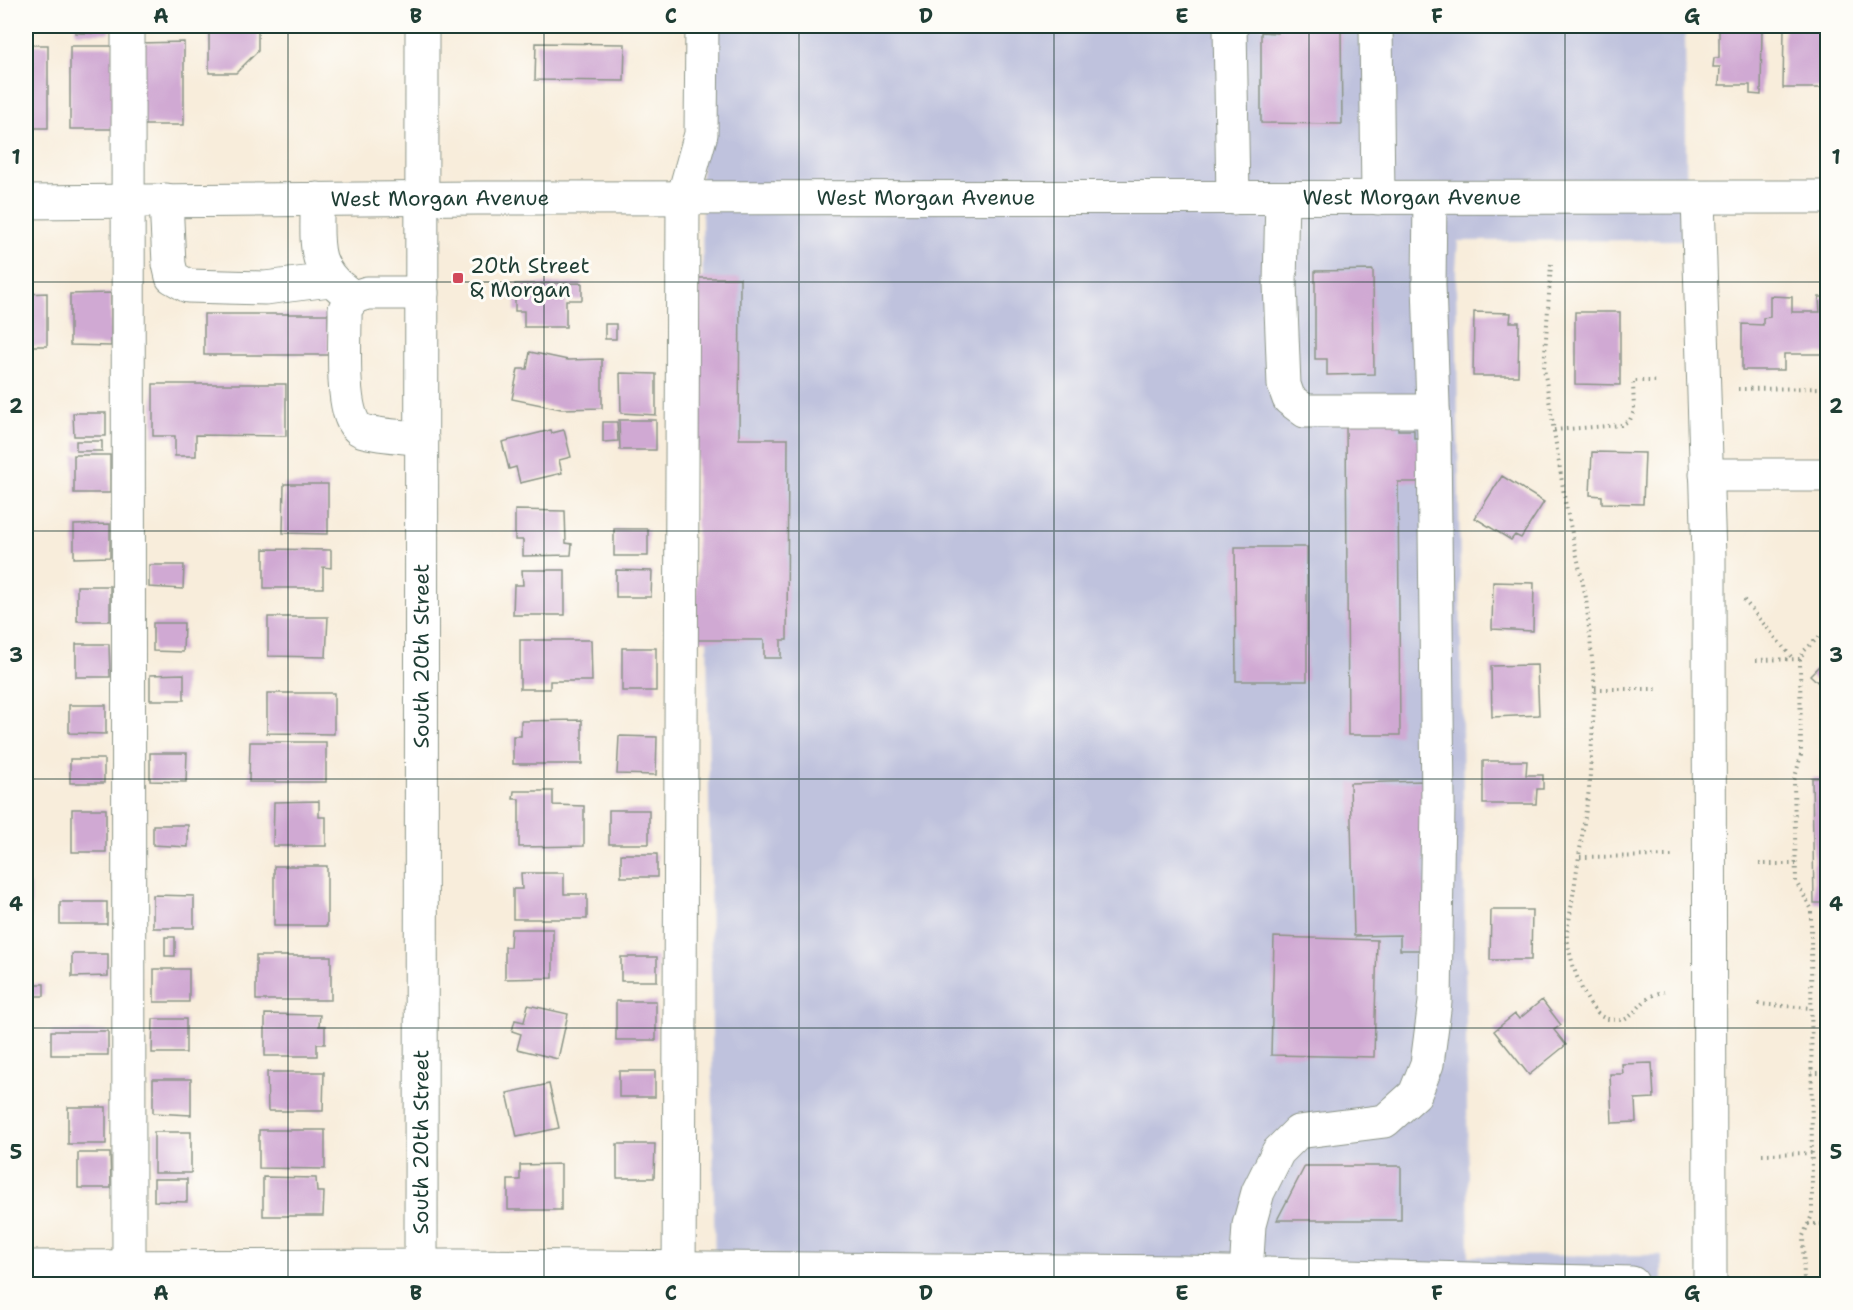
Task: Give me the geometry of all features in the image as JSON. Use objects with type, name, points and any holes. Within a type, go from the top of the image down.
[{"type":"street","points":[[128,26],[129,1276]]},
{"type":"street","name":"South 20th Street","points":[[421,1275],[422,26]]},
{"type":"street","points":[[679,1276],[683,198],[701,135],[702,26]]},
{"type":"street","points":[[1230,26],[1233,198]]},
{"type":"street","points":[[1376,26],[1378,198]]},
{"type":"street","name":"West Morgan Avenue","points":[[26,202],[316,199],[1827,197]]},
{"type":"street","points":[[1282,198],[1281,317],[1284,385],[1289,399],[1305,411],[1433,411]]},
{"type":"street","points":[[1246,1274],[1250,1225],[1257,1192],[1278,1152],[1298,1132],[1385,1121],[1415,1094],[1428,1064],[1436,1002],[1438,804],[1433,411],[1429,284],[1430,198]]},
{"type":"street","points":[[1698,198],[1709,557],[1710,1284]]},
{"type":"street","points":[[316,199],[318,259],[342,288],[345,309],[346,405],[351,422],[361,430],[422,439]]},
{"type":"street","points":[[166,200],[169,264],[172,277],[188,286],[342,288],[367,292],[422,293]]},
{"type":"street","points":[[1706,475],[1827,475]]},
{"type":"street","points":[[26,1267],[129,1276],[958,1277],[1246,1274],[1488,1283],[1632,1283]]},
{"type":"path","points":[[1551,264],[1550,308],[1544,368],[1565,501],[1586,598],[1595,688],[1589,790],[1567,935],[1568,949],[1590,1005],[1601,1016],[1623,1020],[1634,1014],[1642,1001],[1652,994],[1664,992]]},
{"type":"path","points":[[1737,377],[1737,389],[1827,388]]},
{"type":"path","points":[[1554,430],[1621,425],[1630,420],[1634,411],[1633,381],[1659,381]]},
{"type":"path","points":[[1709,557],[1793,659]]},
{"type":"path","points":[[1804,1284],[1803,1236],[1812,1215],[1811,908],[1796,882],[1794,782],[1801,755],[1800,659],[1804,651],[1827,628]]},
{"type":"path","points":[[1756,660],[1800,659]]},
{"type":"path","points":[[1595,688],[1661,689]]},
{"type":"path","points":[[1580,858],[1709,856]]},
{"type":"path","points":[[1759,864],[1796,864]]},
{"type":"path","points":[[1758,1004],[1811,1008]]},
{"type":"path","points":[[1811,1073],[1827,1073]]},
{"type":"path","points":[[1762,1154],[1812,1153]]},
{"type":"path","points":[[1808,1224],[1827,1224]]},
{"type":"shaded area","points":[[702,26],[1685,26],[1687,240],[1458,241],[1456,269],[1469,1256],[1662,1255],[1662,1284],[715,1284],[701,134]]},
{"type":"building","points":[[75,26],[110,26],[109,33],[75,33]]},
{"type":"building","points":[[209,26],[258,26],[258,51],[236,73],[209,73]]},
{"type":"building","points":[[1278,26],[1341,26],[1342,124],[1261,123],[1261,32],[1277,33]]},
{"type":"building","points":[[1719,26],[1762,26],[1761,95],[1750,94],[1750,85],[1719,85],[1720,67],[1713,67],[1714,58],[1719,58]]},
{"type":"building","points":[[1784,26],[1828,26],[1828,88],[1783,88]]},
{"type":"building","points":[[184,42],[184,125],[140,125],[139,43]]},
{"type":"building","points":[[536,43],[625,44],[624,81],[535,80]]},
{"type":"building","points":[[26,45],[48,45],[48,128],[26,128]]},
{"type":"building","points":[[70,46],[113,46],[113,129],[70,129]]},
{"type":"building","points":[[1373,270],[1374,374],[1327,375],[1327,359],[1315,359],[1315,271]]},
{"type":"building","points":[[697,278],[740,278],[739,439],[788,439],[787,640],[781,640],[781,658],[764,658],[764,640],[696,640]]},
{"type":"building","points":[[582,283],[582,300],[566,300],[566,327],[524,327],[524,311],[515,311],[515,284]]},
{"type":"building","points":[[47,293],[47,346],[26,346],[26,294]]},
{"type":"building","points":[[111,293],[111,346],[70,345],[70,294]]},
{"type":"building","points":[[1770,296],[1792,297],[1792,312],[1820,312],[1819,297],[1828,297],[1828,354],[1784,354],[1784,370],[1742,370],[1742,324],[1763,325],[1763,318],[1770,317]]},
{"type":"building","points":[[1474,312],[1511,313],[1510,322],[1519,322],[1518,376],[1473,376]]},
{"type":"building","points":[[1575,312],[1620,312],[1620,385],[1575,384]]},
{"type":"building","points":[[204,314],[328,314],[329,355],[204,355]]},
{"type":"building","points":[[605,324],[616,324],[616,339],[605,339]]},
{"type":"building","points":[[530,352],[568,360],[602,359],[602,408],[561,409],[512,399],[518,369],[527,369]]},
{"type":"building","points":[[620,373],[656,374],[656,415],[621,413]]},
{"type":"building","points":[[153,384],[286,384],[286,436],[196,435],[196,456],[175,456],[175,436],[153,436]]},
{"type":"building","points":[[73,413],[106,413],[106,436],[74,436]]},
{"type":"building","points":[[619,420],[656,420],[656,450],[620,450]]},
{"type":"building","points":[[1398,421],[1398,430],[1414,430],[1414,438],[1419,438],[1419,482],[1398,482],[1400,735],[1348,735],[1346,422]]},
{"type":"building","points":[[603,422],[617,422],[618,441],[603,442]]},
{"type":"building","points":[[551,430],[552,433],[564,430],[571,457],[559,460],[562,473],[520,483],[516,467],[509,469],[502,442]]},
{"type":"building","points":[[76,441],[102,441],[102,451],[76,451]]},
{"type":"building","points":[[26,450],[30,450],[30,492],[26,492]]},
{"type":"building","points":[[1592,452],[1645,453],[1643,504],[1602,503],[1602,496],[1590,495]]},
{"type":"building","points":[[74,455],[110,455],[110,493],[74,493]]},
{"type":"building","points":[[1502,476],[1544,502],[1521,538],[1515,535],[1511,540],[1475,518]]},
{"type":"building","points":[[284,484],[328,484],[328,534],[283,533]]},
{"type":"building","points":[[515,510],[565,511],[566,543],[572,544],[571,555],[523,556],[523,540],[515,540]]},
{"type":"building","points":[[110,524],[110,557],[74,558],[74,525]]},
{"type":"building","points":[[614,529],[648,529],[648,556],[614,556]]},
{"type":"building","points":[[1235,547],[1307,547],[1307,681],[1236,681]]},
{"type":"building","points":[[264,549],[331,550],[331,568],[323,567],[323,588],[264,588]]},
{"type":"building","points":[[149,565],[184,565],[183,589],[149,587]]},
{"type":"building","points":[[522,570],[565,570],[565,615],[513,615],[514,585],[523,585]]},
{"type":"building","points":[[616,570],[652,571],[651,597],[616,597]]},
{"type":"building","points":[[1493,582],[1534,583],[1533,631],[1492,629]]},
{"type":"building","points":[[77,586],[110,586],[110,621],[77,621]]},
{"type":"building","points":[[268,617],[328,617],[326,657],[268,656]]},
{"type":"building","points":[[153,623],[184,623],[183,652],[153,651]]},
{"type":"building","points":[[520,640],[591,640],[592,681],[550,681],[550,689],[520,689]]},
{"type":"building","points":[[76,644],[109,644],[110,677],[76,677]]},
{"type":"building","points":[[622,648],[656,648],[656,691],[622,691]]},
{"type":"building","points":[[1828,657],[1828,692],[1810,675]]},
{"type":"building","points":[[1537,665],[1539,715],[1492,717],[1491,666]]},
{"type":"building","points":[[184,674],[184,700],[150,700],[150,675]]},
{"type":"building","points":[[267,693],[334,693],[334,734],[267,733]]},
{"type":"building","points":[[69,705],[106,705],[106,734],[69,733]]},
{"type":"building","points":[[582,720],[582,764],[513,764],[513,736],[521,736],[521,721]]},
{"type":"building","points":[[619,736],[657,737],[656,775],[617,774]]},
{"type":"building","points":[[250,742],[326,742],[326,782],[249,782]]},
{"type":"building","points":[[150,753],[187,753],[186,782],[150,781]]},
{"type":"building","points":[[70,759],[104,759],[104,783],[70,783]]},
{"type":"building","points":[[1483,761],[1527,761],[1526,775],[1543,775],[1543,789],[1537,789],[1536,804],[1483,804]]},
{"type":"building","points":[[1812,778],[1828,778],[1828,903],[1814,903]]},
{"type":"building","points":[[1422,781],[1425,950],[1400,950],[1400,935],[1354,936],[1350,783]]},
{"type":"building","points":[[514,791],[553,791],[553,805],[584,806],[584,846],[519,847],[519,799],[513,799]]},
{"type":"building","points":[[319,801],[319,817],[326,817],[326,846],[273,846],[274,802]]},
{"type":"building","points":[[72,809],[106,809],[106,852],[72,852]]},
{"type":"building","points":[[609,810],[649,810],[649,844],[609,844]]},
{"type":"building","points":[[153,825],[188,825],[188,847],[153,845]]},
{"type":"building","points":[[621,854],[657,854],[657,877],[621,877]]},
{"type":"building","points":[[274,866],[327,866],[327,926],[274,926]]},
{"type":"building","points":[[521,873],[564,873],[564,894],[587,894],[587,919],[513,919],[513,889],[522,889]]},
{"type":"building","points":[[26,885],[31,885],[31,918],[26,918]]},
{"type":"building","points":[[153,895],[194,896],[194,928],[153,928]]},
{"type":"building","points":[[60,902],[107,902],[107,924],[60,924]]},
{"type":"building","points":[[1491,910],[1532,910],[1531,960],[1490,960]]},
{"type":"building","points":[[511,929],[553,929],[553,978],[505,979],[505,947],[510,947]]},
{"type":"building","points":[[165,937],[175,937],[175,956],[165,956]]},
{"type":"building","points":[[1274,937],[1377,940],[1374,1057],[1271,1055]]},
{"type":"building","points":[[72,954],[108,954],[108,976],[72,977]]},
{"type":"building","points":[[256,956],[331,956],[331,1000],[256,1000]]},
{"type":"building","points":[[621,957],[657,957],[657,981],[621,981]]},
{"type":"building","points":[[154,969],[189,969],[189,1002],[154,1002]]},
{"type":"building","points":[[26,984],[44,984],[44,996],[26,996]]},
{"type":"building","points":[[1542,1000],[1561,1025],[1554,1030],[1566,1045],[1529,1075],[1494,1031],[1515,1014],[1519,1019]]},
{"type":"building","points":[[616,1001],[656,1001],[656,1040],[616,1040]]},
{"type":"building","points":[[528,1005],[568,1014],[558,1059],[517,1049],[521,1034],[512,1031],[515,1020],[524,1022]]},
{"type":"building","points":[[265,1014],[320,1015],[319,1026],[325,1026],[325,1044],[317,1044],[317,1056],[265,1056]]},
{"type":"building","points":[[153,1019],[186,1019],[186,1053],[152,1053]]},
{"type":"building","points":[[51,1031],[108,1031],[108,1055],[51,1055]]},
{"type":"building","points":[[1652,1063],[1654,1098],[1635,1099],[1636,1122],[1612,1123],[1610,1074],[1623,1074],[1622,1064]]},
{"type":"building","points":[[619,1071],[655,1071],[655,1097],[619,1097]]},
{"type":"building","points":[[267,1072],[324,1072],[323,1111],[268,1111]]},
{"type":"building","points":[[153,1079],[191,1079],[191,1115],[153,1113]]},
{"type":"building","points":[[549,1084],[559,1128],[517,1137],[507,1093]]},
{"type":"building","points":[[68,1107],[106,1107],[106,1144],[68,1144]]},
{"type":"building","points":[[259,1130],[325,1130],[325,1169],[259,1168]]},
{"type":"building","points":[[154,1132],[191,1132],[191,1173],[154,1173]]},
{"type":"building","points":[[617,1144],[655,1144],[654,1178],[617,1178]]},
{"type":"building","points":[[78,1153],[110,1153],[111,1188],[78,1188]]},
{"type":"building","points":[[561,1164],[561,1210],[508,1210],[508,1180],[520,1180],[520,1165]]},
{"type":"building","points":[[1305,1166],[1401,1166],[1401,1220],[1277,1220]]},
{"type":"building","points":[[263,1177],[316,1178],[317,1192],[324,1192],[323,1216],[263,1216]]},
{"type":"building","points":[[154,1179],[187,1179],[187,1202],[154,1201]]},
{"type":"building","points":[[1822,1253],[1828,1253],[1828,1284],[1824,1284]]},
{"type":"place","name":"20th Street & Morgan","points":[[458,278]]}]
